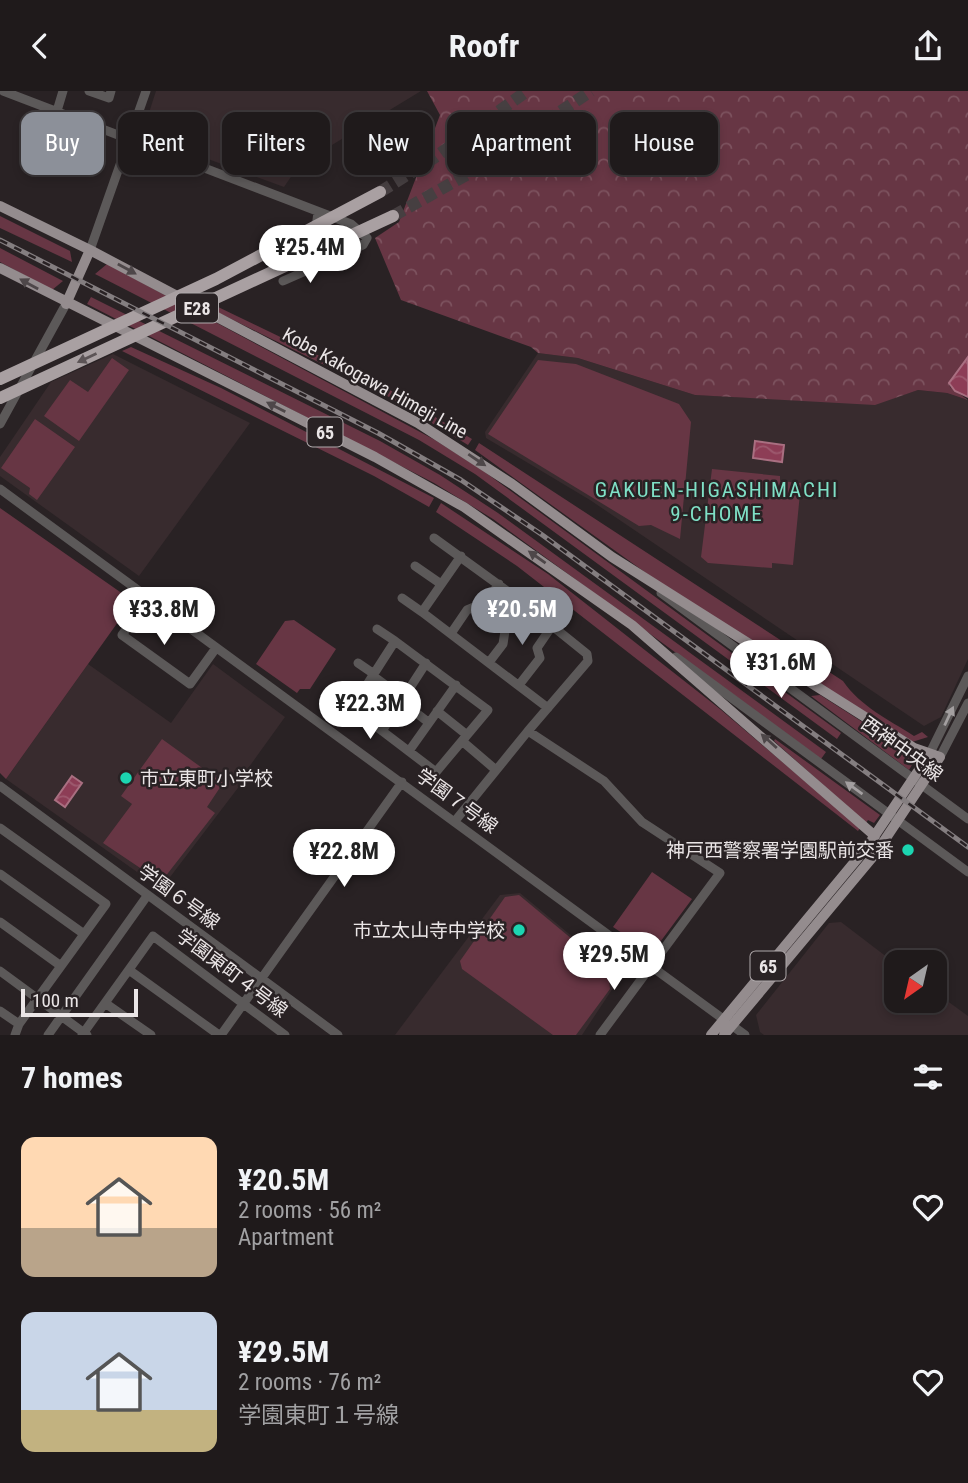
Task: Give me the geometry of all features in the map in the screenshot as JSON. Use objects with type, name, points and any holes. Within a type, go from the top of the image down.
[{"type":"highway","name":"E28","points":[[0,379],[216,279],[380,193]]},
{"type":"highway","name":"E28","points":[[0,398],[393,216]]},
{"type":"main road","name":"Kobe Kakogawa Himeji Line","points":[[0,206],[90,250],[418,423],[512,484],[612,557],[852,711],[934,756]]},
{"type":"main road","points":[[66,304],[90,250]]},
{"type":"main road","name":"65","points":[[0,268],[66,304],[419,480],[508,537],[632,625],[882,833]]},
{"type":"main road","name":"65","points":[[711,1035],[835,904],[934,756]]},
{"type":"main road","name":"65","points":[[723,1035],[727,1021]]},
{"type":"street","points":[[3,91],[118,135]]},
{"type":"street","points":[[57,111],[63,91]]},
{"type":"street","points":[[89,91],[109,98],[111,91]]},
{"type":"street","points":[[140,112],[146,91]]},
{"type":"street","points":[[208,170],[351,224],[367,239],[363,245],[283,281]]},
{"type":"street","points":[[90,250],[119,175]]},
{"type":"street","points":[[318,212],[314,244],[324,263]]},
{"type":"street","points":[[0,424],[66,304]]},
{"type":"street","name":"学園７号線","points":[[0,489],[746,1035]]},
{"type":"street","points":[[434,538],[525,604],[587,654],[588,661],[455,821]]},
{"type":"street","points":[[422,612],[461,556]]},
{"type":"street","name":"西神中央線","points":[[612,557],[968,820]]},
{"type":"street","points":[[415,566],[441,584]]},
{"type":"street","points":[[452,632],[467,610],[486,602],[499,584]]},
{"type":"street","points":[[402,597],[452,632],[548,708]]},
{"type":"street","points":[[149,598],[122,635],[190,684],[216,648]]},
{"type":"street","points":[[490,661],[503,644],[505,631],[525,604]]},
{"type":"street","points":[[632,625],[968,872]]},
{"type":"street","points":[[520,685],[540,658],[537,648],[552,626]]},
{"type":"street","points":[[336,697],[436,772],[488,710],[377,629]]},
{"type":"street","points":[[352,708],[395,641]]},
{"type":"street","points":[[359,663],[428,722]]},
{"type":"street","points":[[382,731],[426,663]]},
{"type":"street","points":[[934,756],[968,675]]},
{"type":"street","points":[[409,751],[456,685]]},
{"type":"street","points":[[934,756],[968,703]]},
{"type":"street","points":[[438,711],[496,771]]},
{"type":"street","points":[[528,731],[604,781],[642,823],[720,873],[600,1035]]},
{"type":"street","points":[[129,970],[220,1035],[402,782]]},
{"type":"street","name":"学園６号線","points":[[0,786],[338,1035]]},
{"type":"street","points":[[0,828],[106,904],[19,1024],[15,1035]]},
{"type":"street","points":[[0,874],[84,934]]},
{"type":"street","points":[[48,1035],[147,896]]},
{"type":"street","points":[[0,922],[61,966]]},
{"type":"street","name":"学園東町４号線","points":[[84,1034],[153,936],[285,1035]]},
{"type":"street","points":[[0,971],[36,1001],[84,1034]]},
{"type":"street","points":[[104,1003],[151,1035]]},
{"type":"street","points":[[0,1010],[19,1024]]},
{"type":"shaded area","points":[[156,91],[421,91],[386,112],[344,112],[344,138],[330,146],[330,112],[222,112],[222,164],[208,159],[208,112],[149,112]]},
{"type":"shaded area","points":[[252,175],[292,175],[284,187]]},
{"type":"shaded area","points":[[538,353],[578,358],[695,395],[875,404],[918,390],[947,393],[968,400],[968,659],[941,717],[924,726],[590,500],[486,438],[485,432]]},
{"type":"shaded area","points":[[113,354],[250,423],[139,576],[0,476],[0,457],[51,382]]},
{"type":"shaded area","name":"市立東町小学校","points":[[88,664],[171,723],[213,664],[285,717],[244,774],[247,776],[161,889],[6,779]]},
{"type":"shaded area","name":"市立太山寺中学校","points":[[520,893],[610,968],[613,988],[582,1035],[395,1035],[500,895]]},
{"type":"shaded area","points":[[841,922],[884,955],[884,1013],[947,1013],[947,1001],[968,1016],[968,1035],[764,1035],[760,1032],[756,1015],[829,923]]},
{"type":"green space","points":[[427,91],[968,91],[968,357],[949,383],[950,387],[968,400],[947,393],[918,390],[875,405],[695,395],[578,358],[538,353],[531,347],[401,300],[375,238],[399,222],[417,175],[433,175],[433,133],[440,115]]},
{"type":"green space","points":[[0,216],[70,251],[72,262],[0,228]]},
{"type":"green space","points":[[0,248],[63,281],[52,290],[0,262]]},
{"type":"green space","points":[[107,264],[435,440],[482,470],[841,733],[837,739],[475,474],[419,440],[95,274]]},
{"type":"green space","points":[[91,297],[380,441],[440,475],[498,513],[826,752],[821,759],[493,519],[434,483],[87,304]]},
{"type":"green space","points":[[216,306],[390,390],[472,439],[468,445],[389,397],[211,309]]},
{"type":"green space","points":[[131,347],[221,388],[434,498],[429,507],[374,476],[122,351]]},
{"type":"green space","points":[[112,358],[129,370],[79,441],[44,416],[70,380],[88,392]]},
{"type":"green space","points":[[538,360],[576,364],[679,404],[691,422],[680,539],[651,525],[639,526],[488,434]]},
{"type":"green space","points":[[35,419],[75,447],[37,500],[29,494],[30,488],[1,468]]},
{"type":"green space","points":[[479,443],[843,681],[858,698],[876,712],[914,736],[922,732],[928,737],[912,742],[660,583],[475,450]]},
{"type":"green space","points":[[712,469],[780,476],[780,481],[801,483],[793,565],[772,563],[772,568],[708,563],[701,557]]},
{"type":"green space","points":[[441,503],[548,574],[720,709],[860,828],[858,831],[517,566],[436,512]]},
{"type":"green space","points":[[0,508],[133,601],[6,779],[0,773]]},
{"type":"green space","points":[[294,620],[336,649],[310,689],[300,689],[297,693],[256,664],[285,621]]},
{"type":"green space","points":[[820,695],[905,749],[915,760],[909,770],[811,696]]},
{"type":"green space","points":[[162,739],[223,783],[207,807],[215,813],[161,882],[103,843],[132,804],[121,796]]},
{"type":"green space","points":[[775,739],[880,815],[874,823],[868,820],[866,823],[774,741]]},
{"type":"green space","points":[[652,872],[692,899],[652,953],[613,927]]},
{"type":"green space","name":"市立太山寺中学校","points":[[519,895],[608,969],[610,989],[576,1035],[553,1035],[462,969],[460,961],[505,897]]},
{"type":"water","points":[[968,357],[968,397],[955,391],[949,383]]},
{"type":"water","points":[[755,441],[784,445],[782,462],[753,458]]},
{"type":"water","points":[[72,776],[82,783],[65,807],[55,800]]},
{"type":"tunnel","points":[[380,192],[434,158],[527,91]]},
{"type":"tunnel","points":[[393,216],[468,174],[591,91]]},
{"type":"railway","points":[[0,240],[378,433],[461,480],[541,534],[968,847]]},
{"type":"place","name":"市立東町小学校","points":[[126,778]]},
{"type":"place","name":"神戸西警察署学園駅前交番","points":[[908,850]]},
{"type":"place","name":"市立太山寺中学校","points":[[519,930]]},
{"type":"district","name":"GAKUEN-HIGASHIMACHI 9-CHOME","points":[[717,502]]}]
